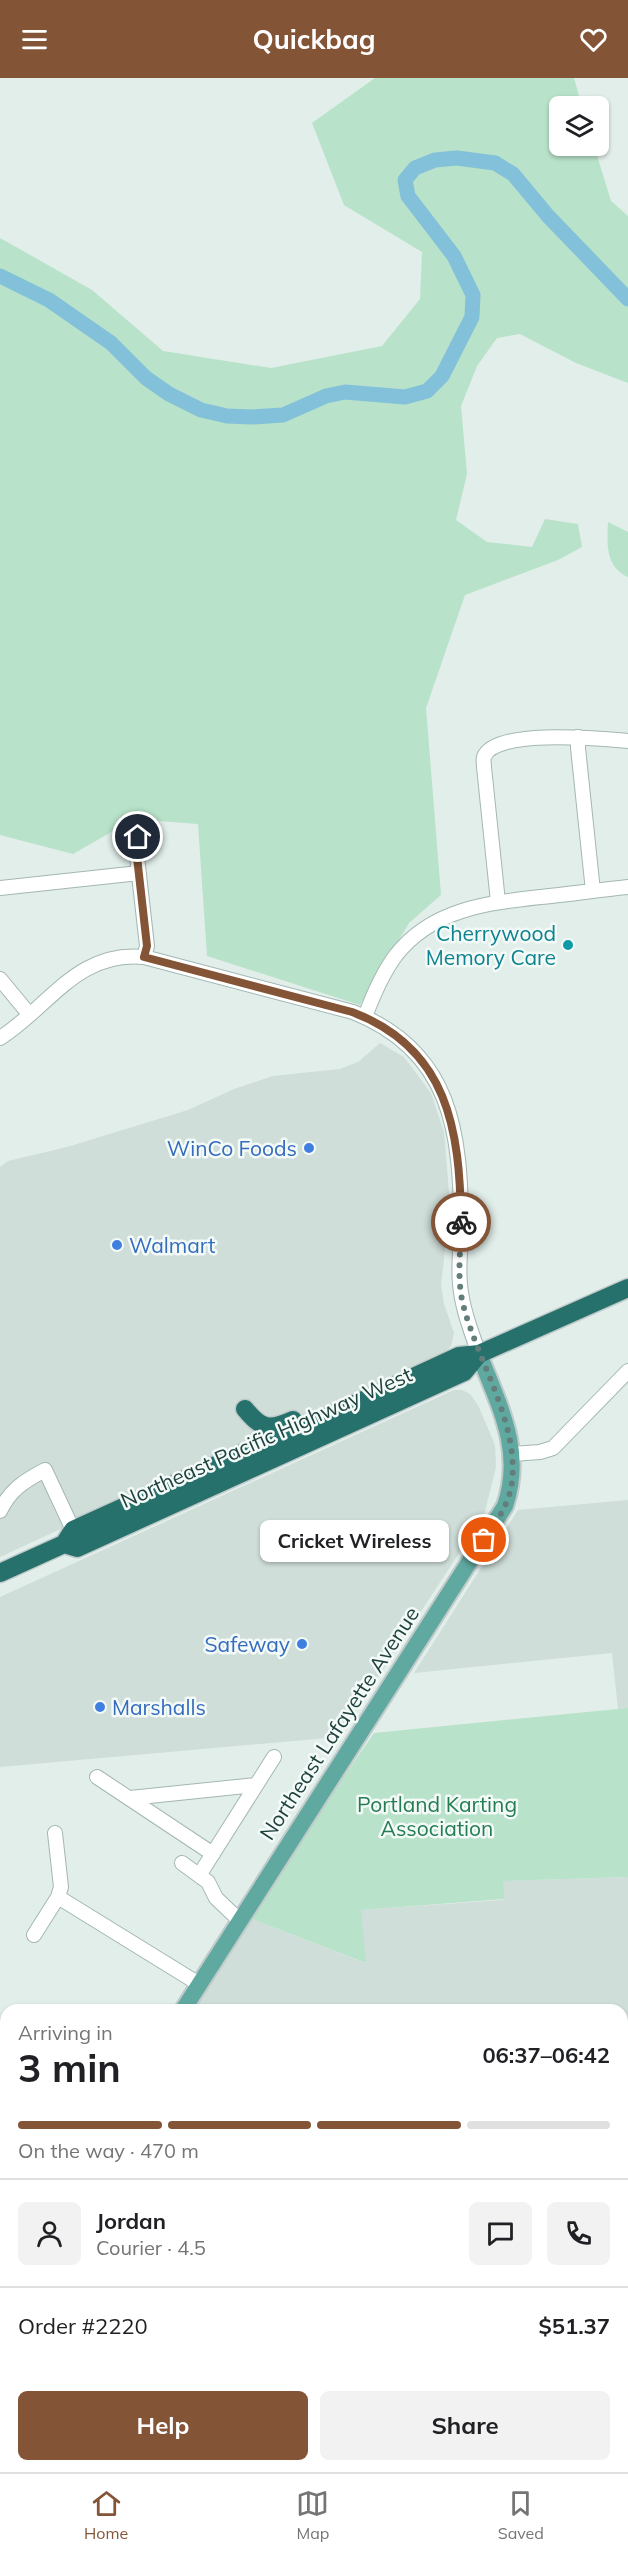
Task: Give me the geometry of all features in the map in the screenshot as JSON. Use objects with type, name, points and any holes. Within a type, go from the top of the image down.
[{"type":"highway","name":"Northeast Pacific Highway West","points":[[0,1573],[68,1537],[247,1451],[266,1445],[459,1356],[479,1354],[628,1288]]},
{"type":"highway","name":"Northeast Pacific Highway West","points":[[68,1537],[77,1548],[464,1372],[479,1354]]},
{"type":"highway","points":[[245,1408],[255,1421],[272,1428],[332,1403],[372,1396]]},
{"type":"highway","points":[[260,1465],[262,1458],[272,1450],[340,1418],[353,1405]]},
{"type":"highway","points":[[192,1496],[208,1479],[239,1465],[247,1451]]},
{"type":"main road","name":"Northeast Lafayette Avenue","points":[[187,2004],[496,1521],[511,1489],[512,1454],[502,1412],[479,1354]]},
{"type":"street","points":[[578,737],[593,891]]},
{"type":"street","points":[[498,902],[484,767],[484,758],[488,752],[495,746],[513,742],[578,737],[628,741]]},
{"type":"street","points":[[138,837],[139,873],[147,946],[144,957]]},
{"type":"street","points":[[0,888],[139,873]]},
{"type":"street","points":[[365,1017],[381,980],[397,954],[421,931],[446,916],[466,908],[498,902],[628,887]]},
{"type":"street","points":[[0,1038],[90,966],[109,958],[130,955],[210,974],[365,1017],[399,1036],[412,1048],[433,1075],[442,1092],[452,1123],[461,1202],[460,1290],[463,1307],[479,1354]]},
{"type":"street","points":[[0,979],[29,1014]]},
{"type":"street","points":[[512,1454],[540,1452],[553,1448],[628,1371]]},
{"type":"street","points":[[0,1511],[5,1500],[19,1485],[45,1470],[68,1537]]},
{"type":"street","points":[[200,1874],[274,1757]]},
{"type":"street","points":[[97,1777],[213,1854]]},
{"type":"street","points":[[130,1798],[256,1785]]},
{"type":"street","points":[[34,1935],[58,1897],[61,1887],[55,1833]]},
{"type":"street","points":[[182,1863],[208,1882],[216,1898],[239,1920]]},
{"type":"street","points":[[58,1897],[199,1984]]},
{"type":"shaded area","points":[[380,1043],[404,1057],[431,1093],[444,1132],[450,1205],[441,1285],[444,1304],[454,1333],[451,1346],[446,1351],[0,1557],[0,1167],[8,1161],[67,1147],[188,1110],[234,1089],[273,1076],[340,1069],[358,1062]]},
{"type":"shaded area","points":[[454,1390],[462,1390],[470,1394],[478,1405],[495,1445],[496,1467],[484,1515],[339,1737],[0,1767],[0,1597]]},
{"type":"shaded area","points":[[628,1500],[628,1708],[618,1709],[612,1653],[414,1673],[518,1510]]},
{"type":"shaded area","points":[[628,1877],[628,2004],[193,2004],[247,1917],[365,1963],[360,1910],[503,1900],[503,1881]]},
{"type":"green space","points":[[375,78],[574,78],[579,96],[549,96],[549,156],[597,156],[611,201],[628,216],[628,383],[576,363],[520,334],[497,338],[477,366],[461,406],[467,474],[456,520],[487,542],[532,547],[545,519],[578,524],[582,547],[558,560],[465,595],[426,708],[441,895],[409,923],[360,1005],[207,956],[198,824],[134,819],[73,854],[0,835],[0,238],[92,290],[163,351],[271,368],[382,346],[420,299],[422,252],[344,205],[312,123]]},
{"type":"green space","points":[[608,522],[628,532],[628,577],[620,573],[611,561],[608,546]]},
{"type":"green space","name":"Portland Karting Association","points":[[628,1708],[628,1877],[503,1881],[504,1899],[361,1910],[366,1963],[247,1917],[374,1733]]},
{"type":"waterway","points":[[0,276],[49,300],[111,343],[146,378],[169,394],[201,410],[227,416],[252,417],[283,415],[326,396],[345,392],[405,397],[427,391],[442,376],[472,317],[473,295],[454,256],[408,196],[405,180],[415,168],[435,160],[457,158],[495,163],[513,174],[548,216],[628,299]]},
{"type":"way so far","points":[[461,1222],[459,1274],[463,1307],[502,1412],[512,1454],[511,1489],[505,1506],[484,1540]]},
{"type":"place","name":"Cherrywood Memory Care","points":[[568,945]]},
{"type":"place","name":"WinCo Foods","points":[[309,1148]]},
{"type":"place","name":"Walmart","points":[[117,1245]]},
{"type":"place","name":"Cricket Wireless","points":[[484,1540]]},
{"type":"place","name":"Safeway","points":[[302,1644]]},
{"type":"place","name":"Marshalls","points":[[100,1707]]},
{"type":"route","points":[[138,837],[137,857],[147,946],[144,957],[352,1012],[381,1024],[399,1036],[424,1062],[442,1092],[453,1129],[461,1222]]}]
